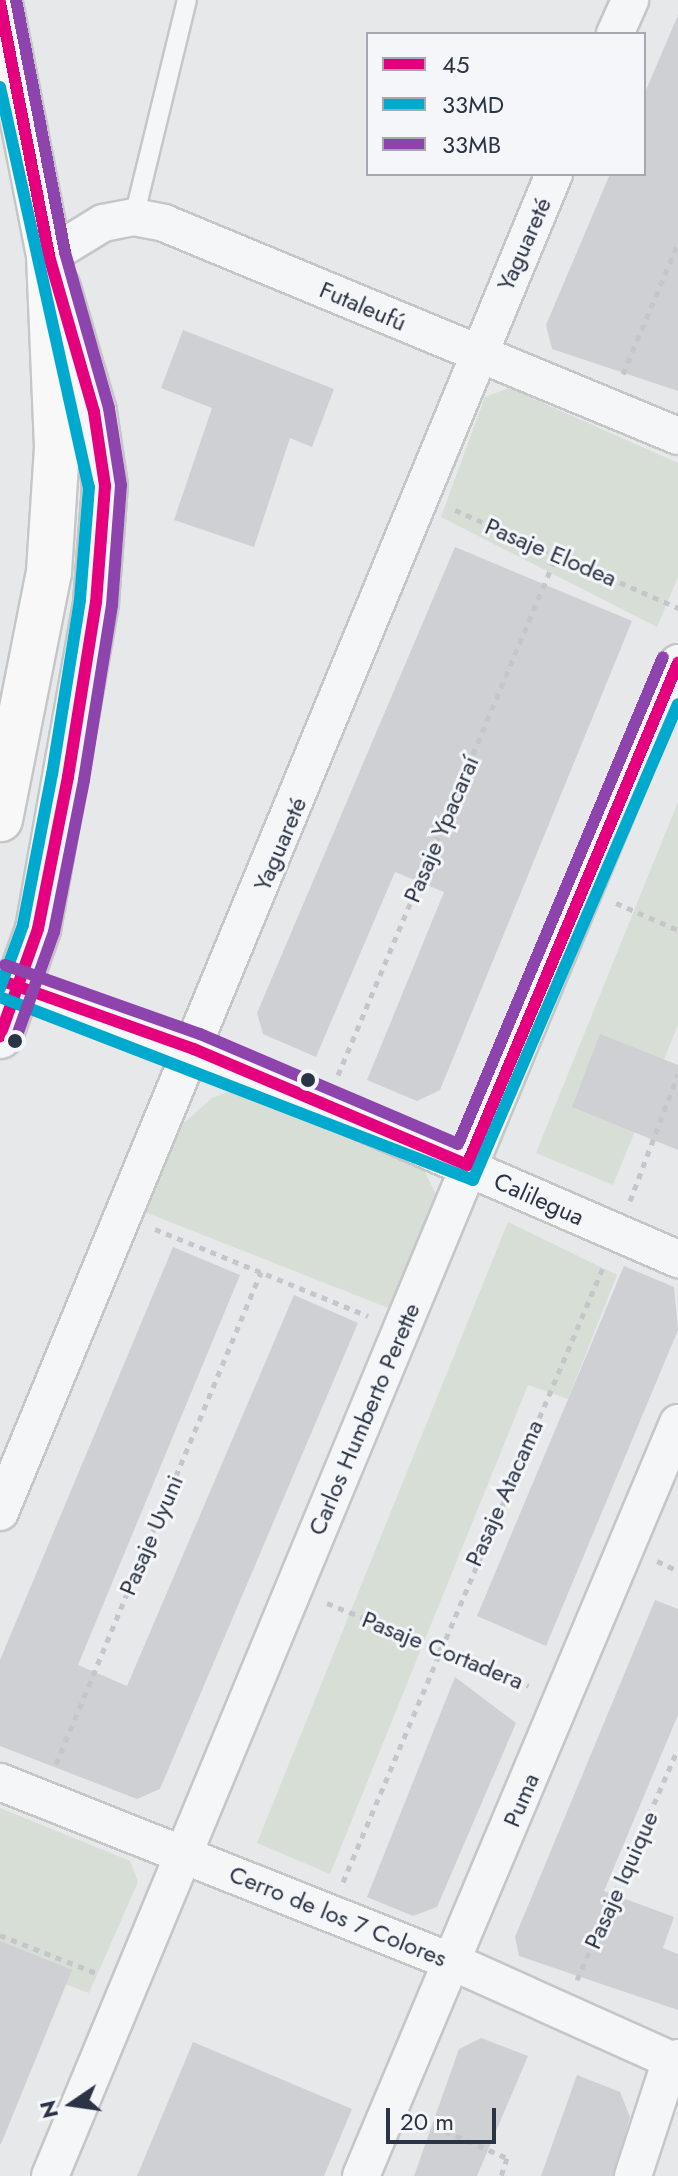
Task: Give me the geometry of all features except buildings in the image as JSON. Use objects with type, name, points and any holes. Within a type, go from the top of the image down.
[{"type":"main road","points":[[0,3],[49,256],[57,448],[49,572],[0,819]]},
{"type":"street","points":[[616,32],[630,0]]},
{"type":"street","name":"Yaguareté","points":[[0,1512],[424,497],[475,353],[553,176]]},
{"type":"street","points":[[0,1036],[10,981],[68,777],[96,602],[105,486],[94,412],[49,256],[103,223],[134,217]]},
{"type":"street","name":"Futaleufú","points":[[134,217],[678,436]]},
{"type":"street","name":"Carlos Humberto Perette","points":[[50,2176],[180,1854],[402,1330],[467,1165],[678,663]]},
{"type":"street","name":"Calilegua","points":[[10,981],[194,1049],[678,1259]]},
{"type":"street","name":"Puma","points":[[361,2176],[678,1423]]},
{"type":"street","name":"Cerro de los 7 Colores","points":[[0,1782],[453,1962],[674,2059]]},
{"type":"street","points":[[633,2176],[667,2112],[674,2059]]},
{"type":"lane","points":[[134,217],[187,0]]},
{"type":"path","points":[[609,408],[678,243]]},
{"type":"path","name":"Pasaje Elodea","points":[[424,497],[678,608]]},
{"type":"path","name":"Pasaje Ypacaraí","points":[[326,1105],[557,554]]},
{"type":"path","points":[[609,900],[678,930]]},
{"type":"path","name":"Pasaje Atacama","points":[[331,1912],[437,1645],[618,1234],[678,1074]]},
{"type":"path","points":[[124,1217],[402,1330]]},
{"type":"path","name":"Pasaje Uyuni","points":[[42,1799],[261,1272]]},
{"type":"path","name":"Pasaje Cortadera","points":[[323,1602],[437,1645],[563,1701]]},
{"type":"path","name":"Pasaje Iquique","points":[[564,2010],[678,1749]]},
{"type":"path","points":[[0,1935],[126,1985]]},
{"type":"path","points":[[390,2107],[507,2158],[501,2176]]},
{"type":"shaded area","points":[[509,388],[678,463],[678,577],[657,627],[441,517],[485,397]]},
{"type":"shaded area","points":[[678,802],[678,1025],[613,1185],[536,1153]]},
{"type":"shaded area","points":[[236,1089],[422,1167],[436,1194],[391,1309],[142,1211],[177,1129],[212,1098]]},
{"type":"shaded area","points":[[508,1222],[617,1275],[568,1399],[528,1385],[330,1874],[257,1843]]},
{"type":"shaded area","points":[[0,1808],[130,1861],[138,1882],[89,1993],[0,1960]]},
{"type":"transit line","name":"33MB","points":[[15,1041],[54,932],[84,780],[112,605],[121,485],[109,408],[65,252],[16,0]]},
{"type":"transit line","name":"45","points":[[0,3],[49,256],[94,412],[105,486],[96,602],[68,777],[38,929],[0,1036]]},
{"type":"transit line","name":"33MD","points":[[0,87],[89,487],[80,600],[52,774],[23,925],[0,988]]},
{"type":"transit line","name":"33MB","points":[[5,965],[200,1034],[458,1144],[663,657]]},
{"type":"transit line","name":"45","points":[[0,980],[194,1049],[467,1165],[678,663]]},
{"type":"transit line","name":"33MD","points":[[0,997],[473,1180],[678,704]]}]
